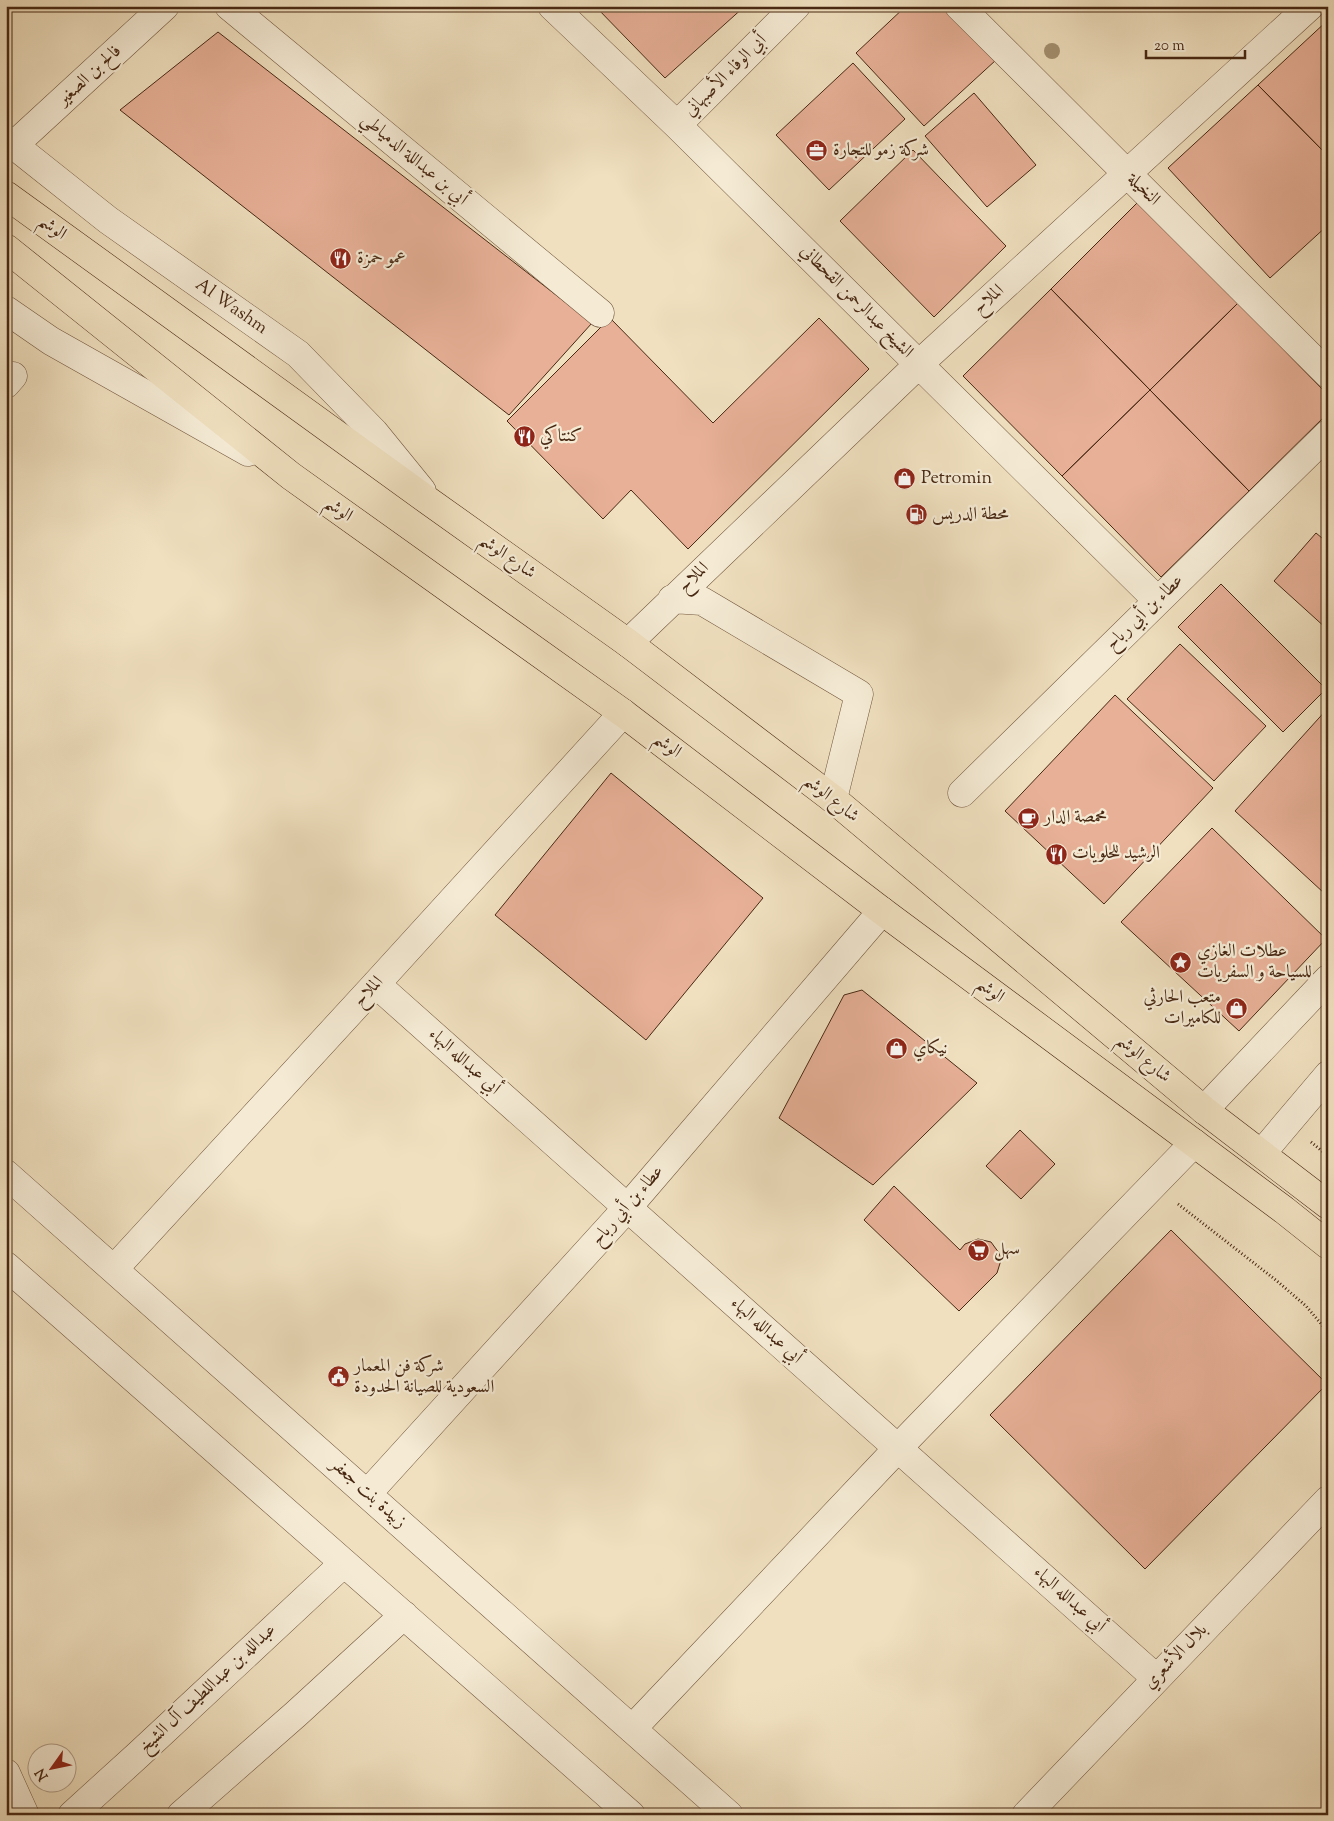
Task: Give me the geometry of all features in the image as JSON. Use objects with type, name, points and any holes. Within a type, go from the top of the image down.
[{"type":"main road","name":"الوشم","points":[[6,195],[316,419]]},
{"type":"main road","name":"الوشم","points":[[6,248],[291,476],[623,713],[882,911],[1284,1210],[1328,1245]]},
{"type":"main road","name":"شارع الوشم","points":[[316,419],[628,643],[833,799],[1204,1110],[1328,1205]]},
{"type":"main road","points":[[1284,1210],[1328,1260]]},
{"type":"street","name":"فالح بن الصغير","points":[[10,142],[165,6]]},
{"type":"street","name":"أبي بن عبداللة الدمياطي","points":[[229,6],[600,313]]},
{"type":"street","name":"الشيخ عبدالرحمن القحطاني","points":[[552,6],[677,125],[1157,600]]},
{"type":"street","name":"أبي الوفاء الأصبهاني","points":[[677,125],[796,6]]},
{"type":"street","name":"النخيلة","points":[[959,6],[1328,374]]},
{"type":"street","name":"الملاح","points":[[628,643],[919,364],[1310,6]]},
{"type":"street","name":"Al Washm","points":[[10,142],[108,220],[298,354],[374,432],[430,502]]},
{"type":"street","points":[[6,310],[51,340],[291,476]]},
{"type":"street","name":"عطاء بن أبي رباح","points":[[962,793],[1328,434]]},
{"type":"street","points":[[672,600],[702,601],[859,694],[833,799]]},
{"type":"street","name":"الملاح","points":[[114,1269],[623,713]]},
{"type":"street","name":"عطاء بن أبي رباح","points":[[367,1494],[628,1208],[882,911]]},
{"type":"street","points":[[1204,1110],[1328,979]]},
{"type":"street","name":"أبي عبدالله البهاء","points":[[376,984],[1156,1678]]},
{"type":"street","points":[[1262,1153],[1328,1075]]},
{"type":"street","points":[[632,1729],[898,1448],[1194,1143]]},
{"type":"street","name":"زبيدة بنت جعفر","points":[[6,1174],[729,1815]]},
{"type":"street","points":[[6,1266],[631,1815]]},
{"type":"street","name":"بلال الأشعري","points":[[1026,1815],[1328,1500]]},
{"type":"street","name":"عبدالله بن عبداللطيف آل الشيخ","points":[[72,1815],[344,1563]]},
{"type":"street","points":[[181,1815],[296,1714],[404,1615]]},
{"type":"street","points":[[6,1773],[25,1815]]},
{"type":"path","points":[[1153,1185],[1278,1281],[1306,1306],[1328,1332]]},
{"type":"building","points":[[595,6],[745,6],[665,78]]},
{"type":"building","points":[[906,6],[945,6],[996,60],[924,126],[856,53]]},
{"type":"building","points":[[1328,20],[1328,156],[1258,85]]},
{"type":"building","points":[[218,32],[592,323],[509,415],[120,110]]},
{"type":"building","points":[[853,63],[905,119],[829,190],[776,135]]},
{"type":"building","points":[[1258,85],[1328,156],[1328,225],[1270,278],[1168,168]]},
{"type":"building","points":[[974,93],[1036,165],[987,207],[925,136]]},
{"type":"building","points":[[913,150],[1006,246],[934,317],[840,221]]},
{"type":"building","points":[[1138,202],[1238,303],[1150,390],[1051,289]]},
{"type":"building","points":[[1051,289],[1150,390],[1062,476],[963,376]]},
{"type":"building","points":[[1238,303],[1328,395],[1328,413],[1249,491],[1150,390]]},
{"type":"building","points":[[610,318],[713,423],[819,318],[869,369],[688,549],[631,490],[603,519],[507,421]]},
{"type":"building","points":[[1150,390],[1249,491],[1161,577],[1062,476]]},
{"type":"building","points":[[1316,533],[1328,543],[1327,629],[1274,581]]},
{"type":"building","points":[[1221,584],[1326,689],[1283,732],[1178,627]]},
{"type":"building","points":[[1180,644],[1266,726],[1214,781],[1127,699]]},
{"type":"building","points":[[1115,695],[1213,788],[1104,904],[1005,811]]},
{"type":"building","points":[[1328,708],[1328,889],[1324,893],[1235,811]]},
{"type":"building","points":[[611,773],[763,898],[646,1040],[495,915]]},
{"type":"building","points":[[1212,828],[1326,939],[1239,1031],[1121,922]]},
{"type":"building","points":[[862,990],[977,1083],[873,1185],[779,1118],[844,995]]},
{"type":"building","points":[[1020,1130],[1055,1164],[1021,1199],[986,1166]]},
{"type":"building","points":[[894,1186],[960,1250],[965,1244],[978,1239],[991,1242],[999,1253],[1001,1260],[997,1273],[959,1311],[864,1220]]},
{"type":"building","points":[[1171,1230],[1327,1384],[1145,1569],[990,1415]]},
{"type":"place","name":"شركة زمو للتجارة","points":[[817,151]]},
{"type":"place","name":"عمو حمزة","points":[[341,259]]},
{"type":"place","name":"كنتاكي","points":[[524,437]]},
{"type":"place","name":"Petromin","points":[[905,479]]},
{"type":"place","name":"محطة الدريس","points":[[916,515]]},
{"type":"place","name":"محمصة الدار","points":[[1028,818]]},
{"type":"place","name":"الرشيد للحلويات","points":[[1056,854]]},
{"type":"place","name":"عطلات الغازي للسياحة و السفريات","points":[[1181,962]]},
{"type":"place","name":"متعب الحارثي للكاميرات","points":[[1237,1008]]},
{"type":"place","name":"نيكاي","points":[[897,1049]]},
{"type":"place","name":"سهل","points":[[978,1250]]},
{"type":"place","name":"شركة فن المعمار السعودية للصيانة الحدودة","points":[[338,1377]]}]
